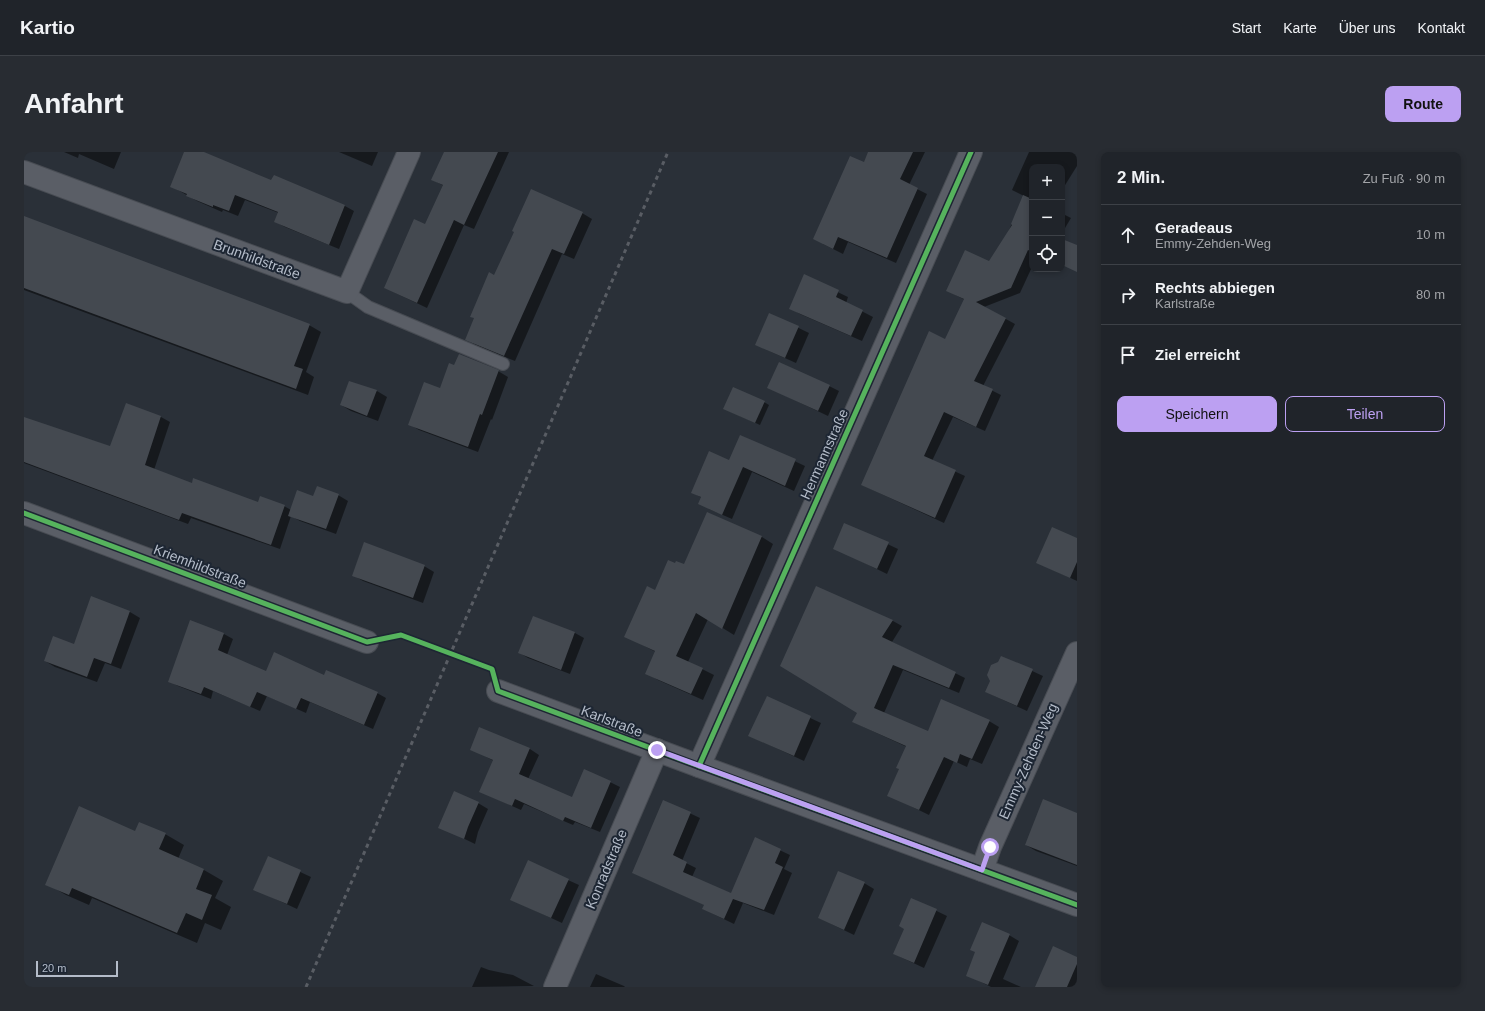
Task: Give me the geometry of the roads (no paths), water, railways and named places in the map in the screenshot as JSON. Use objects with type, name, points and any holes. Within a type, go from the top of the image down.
[{"type":"street","points":[[347,292],[409,152]]},
{"type":"street","name":"Hermannstraße","points":[[699,766],[971,152]]},
{"type":"street","name":"Brunhildstraße","points":[[24,172],[347,292]]},
{"type":"street","name":"Kriemhildstraße","points":[[24,513],[367,642]]},
{"type":"street","name":"Emmy-Zehden-Weg","points":[[982,870],[990,847],[1077,653]]},
{"type":"street","name":"Karlstraße","points":[[498,691],[1077,905]]},
{"type":"street","name":"Konradstraße","points":[[555,987],[657,750]]},
{"type":"lane","points":[[347,292],[368,307],[503,364]]},
{"type":"railway","points":[[306,987],[668,152]]}]
